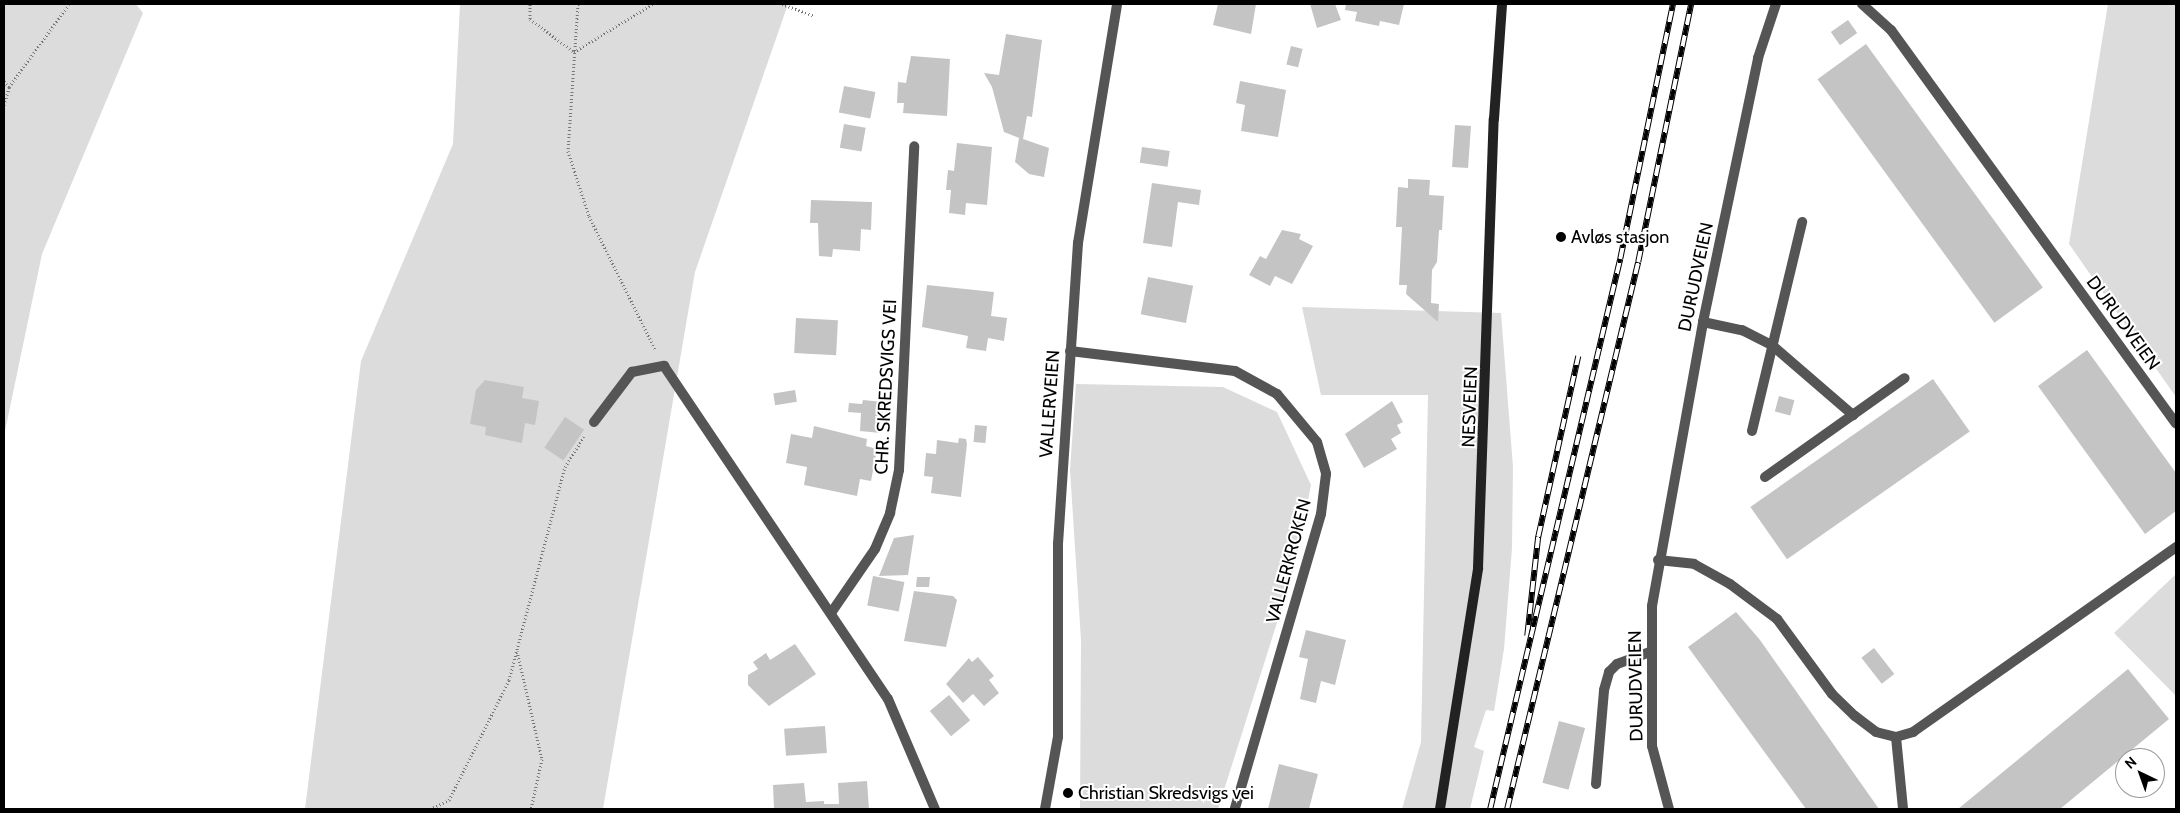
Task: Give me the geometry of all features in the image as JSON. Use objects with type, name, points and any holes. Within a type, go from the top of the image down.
[{"type":"street","name":"VALLERVEIEN","points":[[1045,809],[1058,737],[1058,544],[1078,243],[1117,4]]},
{"type":"street","name":"NESVEIEN","points":[[1440,809],[1478,568],[1494,119],[1502,4]]},
{"type":"street","name":"DURUDVEIEN","points":[[1669,809],[1652,746],[1650,652],[1658,560],[1703,322],[1758,58],[1776,4]]},
{"type":"street","name":"DURUDVEIEN","points":[[1862,4],[1891,30],[2176,424]]},
{"type":"street","name":"CHR. SKREDSVIGS VEI","points":[[831,613],[875,549],[890,513],[899,470],[914,146]]},
{"type":"street","points":[[1752,431],[1802,222]]},
{"type":"street","points":[[1703,322],[1742,330],[1773,346],[1853,415]]},
{"type":"street","name":"VALLERKROKEN","points":[[1070,351],[1235,372],[1277,394],[1317,442],[1326,474],[1321,514],[1235,809]]},
{"type":"street","points":[[594,422],[632,372],[664,366],[888,699],[935,809]]},
{"type":"street","points":[[1765,476],[1905,378]]},
{"type":"street","points":[[1658,560],[1694,564],[1730,584],[1777,619],[1832,694],[1855,716],[1876,732],[1896,738],[1913,732],[2176,546]]},
{"type":"street","points":[[1596,784],[1604,690],[1609,672],[1617,664],[1650,652]]},
{"type":"street","points":[[1896,738],[1903,809]]},
{"type":"path","points":[[4,105],[9,87],[70,4]]},
{"type":"path","points":[[530,4],[530,19],[574,52]]},
{"type":"path","points":[[578,4],[568,151],[589,216],[664,366]]},
{"type":"path","points":[[574,52],[653,4]]},
{"type":"path","points":[[782,4],[813,15]]},
{"type":"path","points":[[4,81],[9,87]]},
{"type":"path","points":[[430,809],[449,800],[509,680],[565,467],[594,422]]},
{"type":"path","points":[[517,649],[542,760],[531,809]]},
{"type":"shaded area","points":[[4,4],[136,4],[143,13],[42,254],[4,436]]},
{"type":"shaded area","points":[[460,4],[788,4],[695,272],[603,809],[305,809],[361,361],[453,144]]},
{"type":"shaded area","points":[[2108,4],[2176,4],[2176,397],[2069,244]]},
{"type":"shaded area","points":[[1302,307],[1501,313],[1513,467],[1512,548],[1504,649],[1494,711],[1486,710],[1474,747],[1484,751],[1470,809],[1402,809],[1421,742],[1428,395],[1321,395]]},
{"type":"shaded area","points":[[1076,384],[1223,387],[1277,412],[1311,485],[1294,569],[1218,809],[1080,809],[1081,640],[1070,470]]},
{"type":"shaded area","points":[[2176,574],[2176,696],[2114,633]]},
{"type":"building","points":[[1218,4],[1256,4],[1251,34],[1213,25]]},
{"type":"building","points":[[1310,4],[1335,4],[1341,20],[1317,28]]},
{"type":"building","points":[[1346,4],[1404,4],[1399,25],[1380,21],[1379,26],[1355,21],[1357,12],[1345,10]]},
{"type":"building","points":[[1848,20],[1857,33],[1840,45],[1831,32]]},
{"type":"building","points":[[1006,34],[1042,40],[1032,117],[1027,116],[1023,139],[1049,148],[1044,177],[1029,174],[1015,162],[1019,138],[1004,132],[992,87],[984,73],[999,75]]},
{"type":"building","points":[[1866,44],[2043,288],[1994,323],[1817,79]]},
{"type":"building","points":[[1291,46],[1303,49],[1298,67],[1286,64]]},
{"type":"building","points":[[911,56],[950,59],[947,116],[903,113],[904,103],[897,103],[898,82],[906,83]]},
{"type":"building","points":[[1240,81],[1286,90],[1278,137],[1241,131],[1245,105],[1236,103]]},
{"type":"building","points":[[844,86],[875,92],[870,119],[839,113]]},
{"type":"building","points":[[844,124],[866,128],[861,151],[840,148]]},
{"type":"building","points":[[1455,125],[1471,126],[1468,168],[1452,167]]},
{"type":"building","points":[[957,143],[992,147],[987,205],[966,203],[965,215],[949,213],[951,190],[946,190],[948,170],[954,171]]},
{"type":"building","points":[[1142,147],[1170,151],[1168,167],[1140,163]]},
{"type":"building","points":[[1408,179],[1430,180],[1429,195],[1444,196],[1442,230],[1439,230],[1437,262],[1432,270],[1431,303],[1439,304],[1438,322],[1406,294],[1407,285],[1399,285],[1402,227],[1396,227],[1398,187],[1408,188]]},
{"type":"building","points":[[1152,183],[1201,190],[1199,205],[1178,202],[1172,247],[1143,243]]},
{"type":"building","points":[[811,200],[872,202],[871,230],[861,229],[860,251],[833,249],[832,257],[819,256],[818,223],[810,223]]},
{"type":"building","points":[[1282,230],[1301,234],[1299,239],[1313,246],[1292,284],[1275,276],[1270,286],[1249,275],[1260,256],[1266,259]]},
{"type":"building","points":[[1148,277],[1193,286],[1186,323],[1141,314]]},
{"type":"building","points":[[927,285],[994,292],[991,316],[1007,318],[1004,341],[988,338],[986,351],[966,348],[968,336],[922,327]]},
{"type":"building","points":[[796,318],[838,320],[836,355],[794,353]]},
{"type":"building","points":[[2087,350],[2176,473],[2176,511],[2145,534],[2038,386]]},
{"type":"building","points":[[1933,379],[1970,431],[1787,559],[1750,507]]},
{"type":"building","points":[[485,380],[524,387],[522,398],[539,401],[535,425],[525,423],[522,443],[485,435],[486,427],[470,424],[476,390]]},
{"type":"building","points":[[795,390],[797,402],[775,405],[773,393]]},
{"type":"building","points":[[1779,396],[1794,400],[1790,416],[1775,411]]},
{"type":"building","points":[[863,400],[883,402],[881,433],[860,431],[861,413],[848,412],[849,403],[862,404]]},
{"type":"building","points":[[1392,401],[1403,422],[1397,425],[1401,433],[1391,439],[1397,449],[1364,468],[1345,434]]},
{"type":"building","points":[[565,417],[584,430],[563,461],[544,448]]},
{"type":"building","points":[[975,425],[987,426],[985,443],[974,442]]},
{"type":"building","points":[[814,426],[867,439],[866,446],[877,449],[871,481],[860,479],[857,496],[804,485],[807,467],[786,463],[791,434],[812,438]]},
{"type":"building","points":[[959,438],[966,439],[967,444],[961,497],[931,493],[933,477],[924,476],[926,453],[936,454],[937,440],[958,443]]},
{"type":"building","points":[[914,535],[908,575],[879,576],[894,538]]},
{"type":"building","points":[[873,576],[904,582],[899,612],[867,605]]},
{"type":"building","points":[[917,577],[930,577],[929,587],[916,587]]},
{"type":"building","points":[[914,591],[953,596],[957,600],[946,647],[904,641]]},
{"type":"building","points":[[1736,612],[1760,640],[1879,809],[1806,809],[1688,647]]},
{"type":"building","points":[[1306,630],[1346,640],[1335,685],[1321,681],[1316,703],[1300,699],[1308,659],[1299,657]]},
{"type":"building","points":[[795,644],[816,674],[769,706],[748,685],[748,675],[758,669],[753,662],[766,653],[770,660]]},
{"type":"building","points":[[1874,648],[1894,674],[1882,684],[1861,658]]},
{"type":"building","points":[[978,657],[994,676],[989,680],[999,693],[984,706],[973,694],[963,703],[946,684],[969,658],[972,662]]},
{"type":"building","points":[[2128,669],[2169,719],[2134,748],[2115,748],[2115,764],[2060,809],[1958,809]]},
{"type":"building","points":[[949,695],[970,720],[951,736],[930,711]]},
{"type":"building","points":[[1559,721],[1585,728],[1569,790],[1542,783]]},
{"type":"building","points":[[825,726],[827,753],[786,756],[784,729]]},
{"type":"building","points":[[1279,764],[1318,774],[1309,809],[1268,809]]},
{"type":"building","points":[[867,781],[869,809],[774,809],[773,785],[804,783],[806,802],[824,801],[824,804],[839,804],[838,783]]},
{"type":"railway","points":[[1490,809],[1620,259],[1673,4]]},
{"type":"railway","points":[[1507,809],[1638,262],[1691,4]]},
{"type":"railway","points":[[1527,636],[1538,537],[1578,356]]},
{"type":"place","name":"Avløs stasjon","points":[[1561,237]]},
{"type":"place","name":"Christian Skredsvigs vei","points":[[1068,793]]}]
